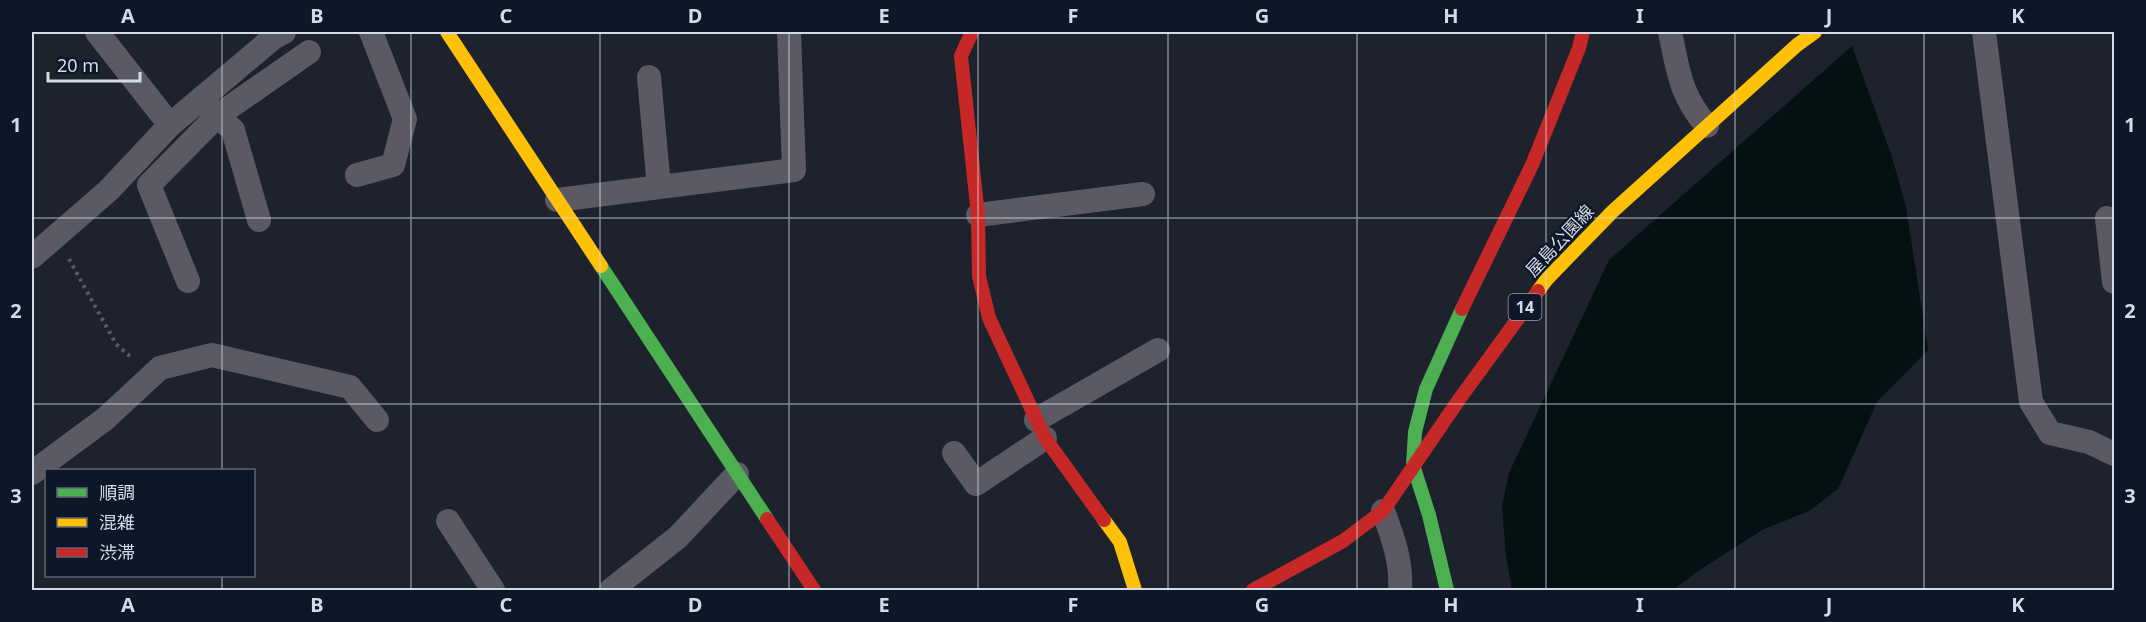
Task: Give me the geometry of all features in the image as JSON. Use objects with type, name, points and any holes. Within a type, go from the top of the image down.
[{"type":"street","points":[[97,32],[170,125]]},
{"type":"street","points":[[188,281],[150,185],[210,107],[273,38],[284,32]]},
{"type":"street","points":[[357,175],[393,165],[405,119],[371,32]]},
{"type":"street","points":[[447,32],[814,591]]},
{"type":"street","points":[[557,200],[794,170],[789,32]]},
{"type":"street","points":[[972,32],[962,56],[978,216],[980,276],[989,318],[1041,429],[1120,542],[1136,591]]},
{"type":"street","points":[[1448,591],[1429,515],[1413,465],[1415,432],[1426,389],[1532,165],[1580,48],[1583,32]]},
{"type":"street","points":[[1670,32],[1681,86],[1694,111],[1707,126]]},
{"type":"street","points":[[1984,32],[2031,402],[2050,433],[2089,442],[2115,454]]},
{"type":"street","name":"屋島公園線","points":[[1253,591],[1343,542],[1383,511],[1501,340],[1547,279],[1613,211],[1803,36]]},
{"type":"street","points":[[32,257],[109,190],[170,125],[210,107],[309,52]]},
{"type":"street","points":[[649,77],[659,187]]},
{"type":"street","points":[[210,107],[233,130],[259,220]]},
{"type":"street","points":[[978,216],[1143,194]]},
{"type":"street","points":[[2107,218],[2115,282]]},
{"type":"street","points":[[954,453],[975,484],[1041,429],[1158,350]]},
{"type":"street","points":[[32,473],[105,419],[160,368],[212,355],[350,387],[377,420]]},
{"type":"street","points":[[611,591],[678,537],[737,474]]},
{"type":"street","points":[[1383,511],[1395,542],[1401,579],[1400,591]]},
{"type":"street","points":[[448,520],[493,591]]},
{"type":"path","points":[[60,233],[66,254],[116,344],[130,357],[160,368]]},
{"type":"shaded area","points":[[1852,46],[1892,157],[1906,207],[1928,350],[1877,402],[1838,489],[1809,511],[1764,529],[1701,569],[1673,590],[1512,590],[1506,556],[1502,506],[1509,473],[1609,260]]},
{"type":"traffic: fast","points":[[601,266],[767,519]]},
{"type":"traffic: fast","points":[[1447,590],[1429,515],[1413,465],[1415,432],[1426,389],[1462,309]]},
{"type":"traffic: slow","points":[[447,32],[601,266]]},
{"type":"traffic: slow","points":[[1538,291],[1613,211],[1797,45],[1815,32]]},
{"type":"traffic: slow","points":[[1104,520],[1120,542],[1135,590]]},
{"type":"traffic: jam","points":[[972,32],[961,56],[978,215],[979,276],[989,318],[1045,438],[1104,520]]},
{"type":"traffic: jam","points":[[1462,309],[1532,165],[1579,48],[1583,32]]},
{"type":"traffic: jam","points":[[1253,590],[1343,541],[1383,511],[1458,401],[1538,291]]},
{"type":"traffic: jam","points":[[767,519],[814,590]]}]
